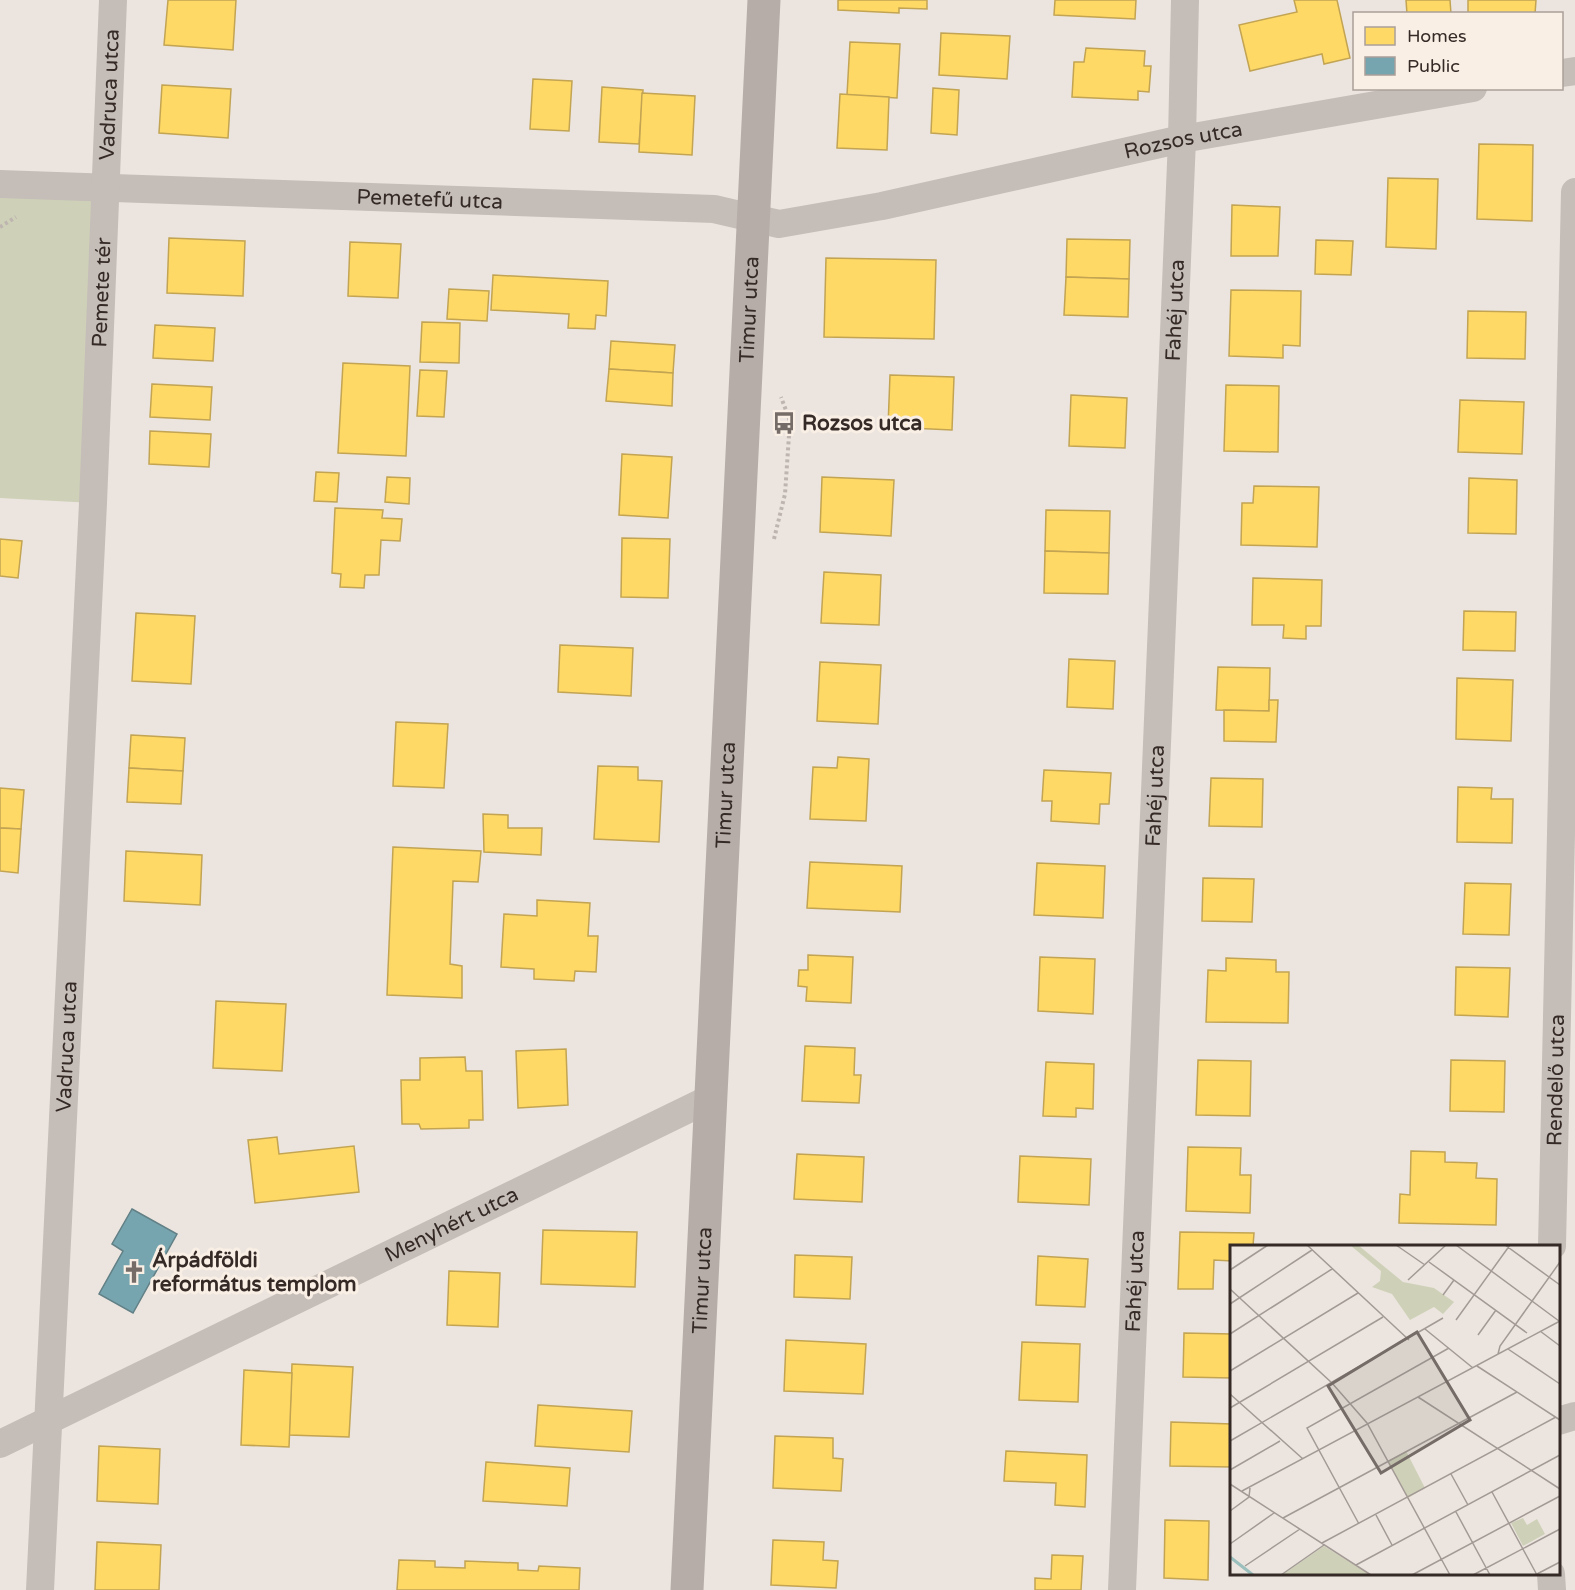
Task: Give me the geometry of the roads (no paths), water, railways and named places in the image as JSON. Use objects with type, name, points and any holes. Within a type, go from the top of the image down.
[{"type":"street","name":"Vadruca utca","points":[[106,189],[113,0]]},
{"type":"street","name":"Timur utca","points":[[687,1590],[764,0]]},
{"type":"street","name":"Fahéj utca","points":[[1122,1590],[1182,139],[1185,0]]},
{"type":"street","name":"Rozsos utca","points":[[754,218],[779,224],[882,206],[1182,139],[1462,90]]},
{"type":"street","points":[[0,184],[106,189]]},
{"type":"street","name":"Pemetefű utca","points":[[106,189],[714,209],[754,218]]},
{"type":"street","name":"Pemete tér","points":[[93,503],[106,189]]},
{"type":"street","name":"Rendelő utca","points":[[1552,1245],[1575,192]]},
{"type":"street","name":"Vadruca utca","points":[[40,1590],[93,503]]},
{"type":"street","name":"Menyhért utca","points":[[0,1444],[709,1099]]},
{"type":"street","points":[[1560,1420],[1575,1416]]},
{"type":"street","points":[[1551,1575],[1552,1590]]},
{"type":"place","name":"Rozsos utca","points":[[784,423]]},
{"type":"place","name":"Árpádföldi református templom","points":[[134,1272]]}]
